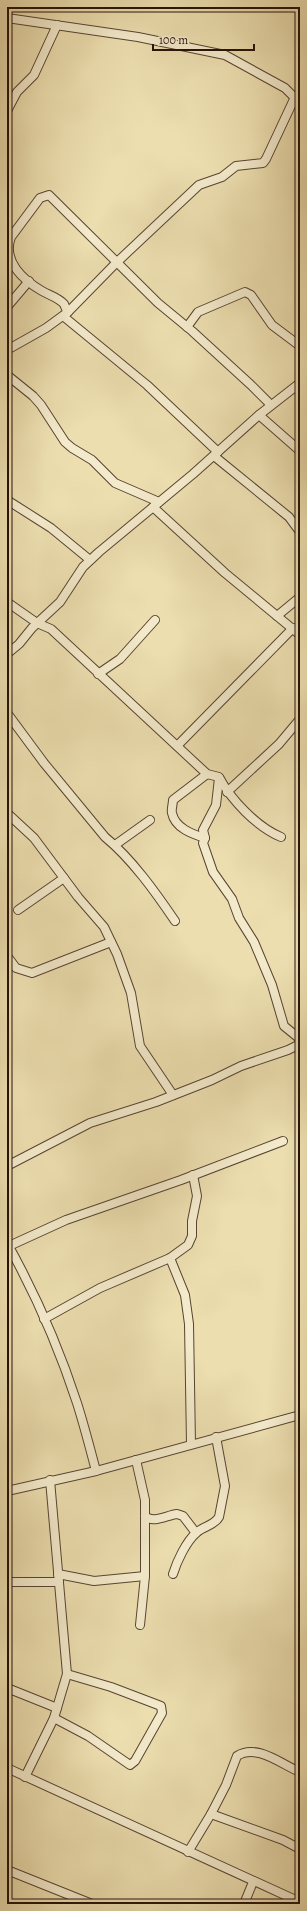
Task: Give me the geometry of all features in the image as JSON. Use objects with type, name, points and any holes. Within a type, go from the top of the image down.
[{"type":"street","points":[[8,20],[57,25],[138,37],[224,55],[285,88],[297,100],[266,159],[262,163],[236,166],[222,177],[199,185],[117,262],[66,314],[46,328],[8,347]]},
{"type":"street","points":[[7,111],[17,92],[34,75],[57,25]]},
{"type":"street","points":[[271,405],[187,327],[158,303],[49,195],[40,198],[14,231],[9,242],[11,263],[29,281],[60,301],[66,314],[147,385],[216,454],[289,517],[300,532]]},
{"type":"street","points":[[7,307],[29,281]]},
{"type":"street","points":[[187,327],[198,312],[245,292],[251,295],[275,328],[300,346]]},
{"type":"street","points":[[7,375],[33,396],[41,405],[65,442],[92,460],[115,483],[156,505],[225,573],[300,635]]},
{"type":"street","points":[[7,654],[19,644],[60,602],[83,567],[90,560],[216,454],[271,405],[299,387]]},
{"type":"street","points":[[259,415],[300,451]]},
{"type":"street","points":[[7,500],[51,528],[90,560]]},
{"type":"street","points":[[277,616],[300,597]]},
{"type":"street","points":[[7,602],[37,624],[51,629],[207,774],[219,777],[227,792],[268,831],[281,837]]},
{"type":"street","points":[[98,674],[120,659],[155,620]]},
{"type":"street","points":[[177,746],[293,628]]},
{"type":"street","points":[[7,713],[105,837],[114,845],[158,896],[175,921]]},
{"type":"street","points":[[227,792],[279,744],[300,719]]},
{"type":"street","points":[[205,838],[188,832],[179,824],[172,813],[173,800],[207,774]]},
{"type":"street","points":[[219,777],[216,805],[203,830],[205,838],[203,843],[213,872],[232,899],[239,918],[254,942],[272,985],[284,1026],[300,1039]]},
{"type":"street","points":[[7,813],[34,838],[78,898],[99,920],[117,954],[131,993],[140,1046],[173,1095]]},
{"type":"street","points":[[114,845],[150,820]]},
{"type":"street","points":[[18,910],[64,878]]},
{"type":"street","points":[[7,956],[16,968],[32,973],[111,942]]},
{"type":"street","points":[[7,1166],[90,1123],[173,1095],[241,1066],[288,1050],[300,1044]]},
{"type":"street","points":[[96,1470],[77,1404],[44,1319],[8,1245],[66,1220],[283,1141]]},
{"type":"street","points":[[44,1319],[106,1285],[170,1258],[188,1245],[192,1236],[192,1221],[197,1192],[193,1175]]},
{"type":"street","points":[[170,1258],[185,1295],[189,1324],[191,1444]]},
{"type":"street","points":[[7,1491],[136,1460],[300,1415]]},
{"type":"street","points":[[173,1574],[178,1559],[196,1533],[217,1521],[225,1486],[216,1437]]},
{"type":"street","points":[[136,1460],[144,1490],[145,1516],[145,1576],[140,1625]]},
{"type":"street","points":[[25,1777],[54,1718],[67,1674],[50,1480]]},
{"type":"street","points":[[145,1516],[148,1519],[154,1520],[177,1514],[183,1516],[196,1533]]},
{"type":"street","points":[[7,1582],[58,1578],[94,1581],[145,1576]]},
{"type":"street","points":[[54,1718],[88,1736],[130,1765],[135,1761],[162,1713],[161,1706],[111,1687],[67,1674]]},
{"type":"street","points":[[7,1688],[57,1708]]},
{"type":"street","points":[[188,1852],[211,1814],[226,1785],[235,1760],[241,1753],[258,1752],[300,1772]]},
{"type":"street","points":[[7,1768],[253,1882],[300,1902]]},
{"type":"street","points":[[211,1814],[283,1840],[300,1849]]},
{"type":"street","points":[[7,1870],[92,1904]]},
{"type":"street","points":[[244,1904],[253,1882]]}]
